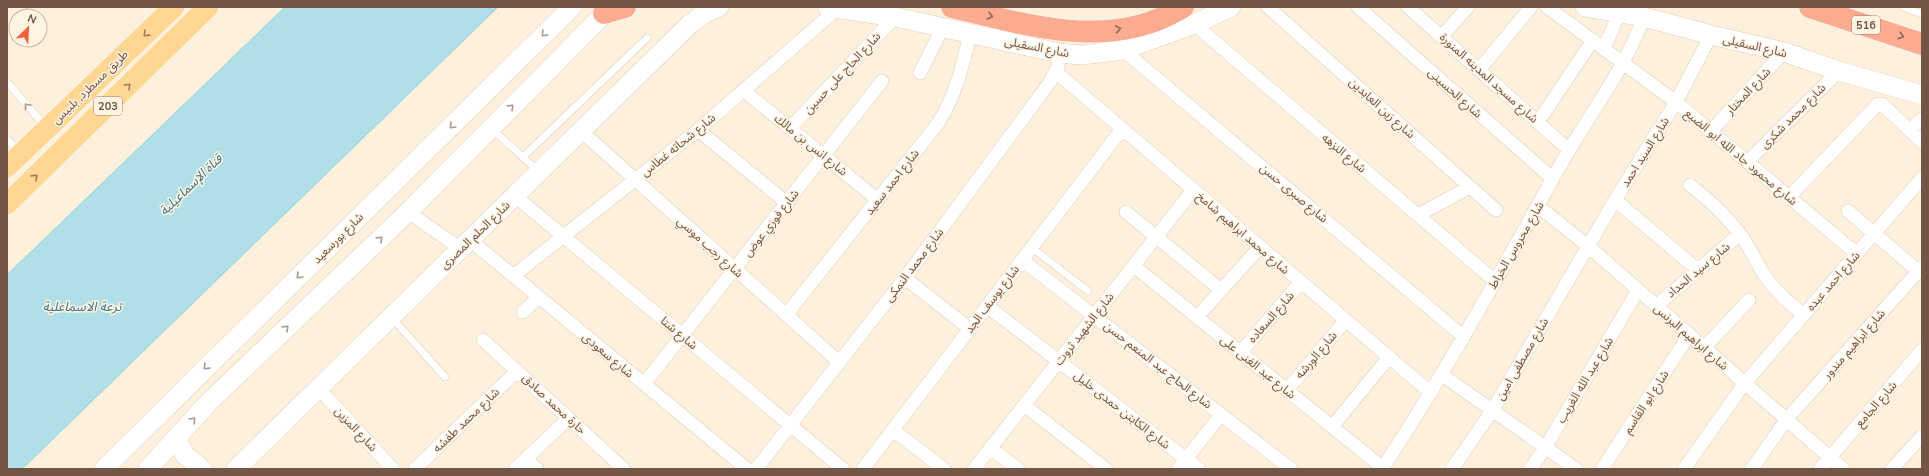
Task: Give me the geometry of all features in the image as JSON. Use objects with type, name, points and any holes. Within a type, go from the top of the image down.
[{"type":"highway","points":[[607,10],[625,7]]},
{"type":"highway","points":[[952,7],[1040,28],[1070,32],[1116,30],[1160,18],[1188,16]]},
{"type":"highway","name":"516","points":[[1810,7],[1922,44]]},
{"type":"main road","name":"طريق مسطرد, بلبيس","points":[[12,153],[47,129],[174,7]]},
{"type":"main road","name":"203","points":[[7,204],[208,7]]},
{"type":"street","name":"شارع بورسعيد","points":[[104,469],[572,7]]},
{"type":"street","name":"شارع الحلم المصرى","points":[[236,469],[690,24],[705,13],[719,7]]},
{"type":"street","name":"شارع السقيلى","points":[[833,8],[895,17],[1060,53],[1082,54],[1123,50],[1188,16],[1231,7]]},
{"type":"street","name":"شارع زين العابدين","points":[[1268,7],[1496,210]]},
{"type":"street","name":"شارع الحسينى","points":[[1358,7],[1553,179]]},
{"type":"street","name":"شارع مسجد المدينه المنورة","points":[[1408,7],[1569,150]]},
{"type":"street","points":[[1441,37],[1468,7]]},
{"type":"street","points":[[1479,70],[1531,7]]},
{"type":"street","name":"شارع محمود جاد الله ابو الضبع","points":[[1547,7],[1676,102],[1857,254]]},
{"type":"street","name":"شارع السقيلى","points":[[1585,7],[1644,17],[1711,35],[1784,52],[1839,71],[1922,95]]},
{"type":"street","name":"شارع شحاته غطاس","points":[[513,276],[698,130],[833,8]]},
{"type":"street","points":[[148,469],[227,385],[408,212],[607,10]]},
{"type":"street","points":[[1604,48],[1620,12]]},
{"type":"street","name":"شارع النزهه","points":[[1188,16],[1495,281]]},
{"type":"street","name":"شارع الحاج على حسين","points":[[790,128],[895,17]]},
{"type":"street","name":"شارع محروس الخراط","points":[[1382,468],[1442,375],[1569,150],[1623,62],[1644,17]]},
{"type":"street","points":[[920,73],[943,28]]},
{"type":"street","name":"شارع احمد سعيد","points":[[786,315],[939,122],[947,108],[959,80],[970,33]]},
{"type":"street","name":"شارع السيد احمد","points":[[1588,246],[1676,102],[1711,35]]},
{"type":"street","points":[[1538,122],[1593,40]]},
{"type":"street","name":"شارع صبرى حسن","points":[[1123,50],[1464,337]]},
{"type":"street","name":"شارع المختار","points":[[1711,131],[1784,52]]},
{"type":"street","name":"شارع محمد النمكى","points":[[756,469],[905,278],[1056,72],[1060,53]]},
{"type":"street","name":"شارع محمد شكرى","points":[[1747,162],[1839,71]]},
{"type":"street","name":"شارع محمد ابراهيم شامخ","points":[[1056,72],[1431,393]]},
{"type":"street","name":"شارع فوزي عوض","points":[[644,384],[882,81]]},
{"type":"street","name":"شارع انس بن مالك","points":[[743,90],[878,200]]},
{"type":"street","points":[[1789,197],[1877,104],[1882,104],[1922,142]]},
{"type":"street","points":[[1909,130],[1922,119]]},
{"type":"street","name":"شارع يوسف الجد","points":[[863,469],[1122,129]]},
{"type":"street","points":[[698,130],[787,203]]},
{"type":"street","name":"شارع رجب موسي","points":[[581,132],[840,362]]},
{"type":"street","name":"شارع احمد عبده","points":[[1684,469],[1744,384],[1922,178]]},
{"type":"street","points":[[1690,186],[1717,208],[1740,234],[1775,289],[1786,301],[1804,315]]},
{"type":"street","points":[[1418,215],[1470,187]]},
{"type":"street","name":"شارع الشهيد ثروت","points":[[974,469],[1193,190]]},
{"type":"street","name":"شارع شتا","points":[[515,196],[843,469]]},
{"type":"street","points":[[1615,200],[1698,270]]},
{"type":"street","name":"شارع ابراهيم البرنس","points":[[1538,206],[1588,246],[1843,469]]},
{"type":"street","points":[[1848,211],[1874,234],[1920,269]]},
{"type":"street","name":"شارع سعودى","points":[[408,212],[465,244],[513,276],[747,469]]},
{"type":"street","points":[[1126,212],[1222,290]]},
{"type":"street","name":"شارع سيد الحداد","points":[[1656,306],[1740,234]]},
{"type":"street","name":"شارع مصطفى امين","points":[[1452,469],[1492,411],[1588,246]]},
{"type":"street","points":[[1197,317],[1260,247]]},
{"type":"street","name":"شارع الحاج عبد المنعم حسن","points":[[1022,260],[1291,469]]},
{"type":"street","name":"شارع عبد الغنى على","points":[[1134,266],[1382,468]]},
{"type":"street","name":"شارع ابراهيم مندور","points":[[1752,469],[1786,420],[1920,269]]},
{"type":"street","points":[[905,278],[970,329]]},
{"type":"street","name":"شارع السعاده","points":[[1240,353],[1301,282]]},
{"type":"street","name":"شارع عبد الله الغريب","points":[[1530,469],[1545,448],[1638,290]]},
{"type":"street","points":[[523,312],[539,297]]},
{"type":"street","points":[[1704,348],[1749,300]]},
{"type":"street","name":"شارع الكابتن حمدى خليل","points":[[987,306],[1059,361],[1182,464],[1199,469]]},
{"type":"street","name":"شارع الورشه","points":[[1286,390],[1346,320]]},
{"type":"street","name":"شارع ابو القاسم","points":[[1602,469],[1689,335]]},
{"type":"street","name":"حارة محمد صادق","points":[[484,340],[624,469]]},
{"type":"street","name":"شارع الجامع","points":[[1820,469],[1922,350]]},
{"type":"street","points":[[1332,427],[1388,357]]},
{"type":"street","name":"شارع محمد طفشه","points":[[414,469],[518,371]]},
{"type":"street","points":[[1442,375],[1576,469]]},
{"type":"street","name":"شارع المزين","points":[[318,388],[393,469]]},
{"type":"street","points":[[1024,405],[1106,469]]},
{"type":"street","points":[[1182,464],[1221,415]]},
{"type":"street","points":[[515,469],[569,418]]},
{"type":"street","points":[[893,430],[944,469]]},
{"type":"street","points":[[1892,469],[1922,436]]},
{"type":"street","points":[[176,439],[185,455],[202,469]]},
{"type":"street","points":[[990,448],[1018,469]]},
{"type":"street","points":[[526,459],[537,469]]},
{"type":"lane","points":[[1902,7],[1922,14]]},
{"type":"lane","points":[[523,157],[647,38]]},
{"type":"lane","points":[[7,82],[47,129]]},
{"type":"lane","points":[[491,128],[540,172]]},
{"type":"lane","points":[[1031,248],[1088,291]]},
{"type":"lane","points":[[391,317],[445,377]]},
{"type":"water","name":"ترعة الاسماعلية","points":[[285,7],[498,7],[22,469],[7,469],[7,275]]},
{"type":"water label","name":"قناة الإسماعيلية","points":[[191,185]]}]
